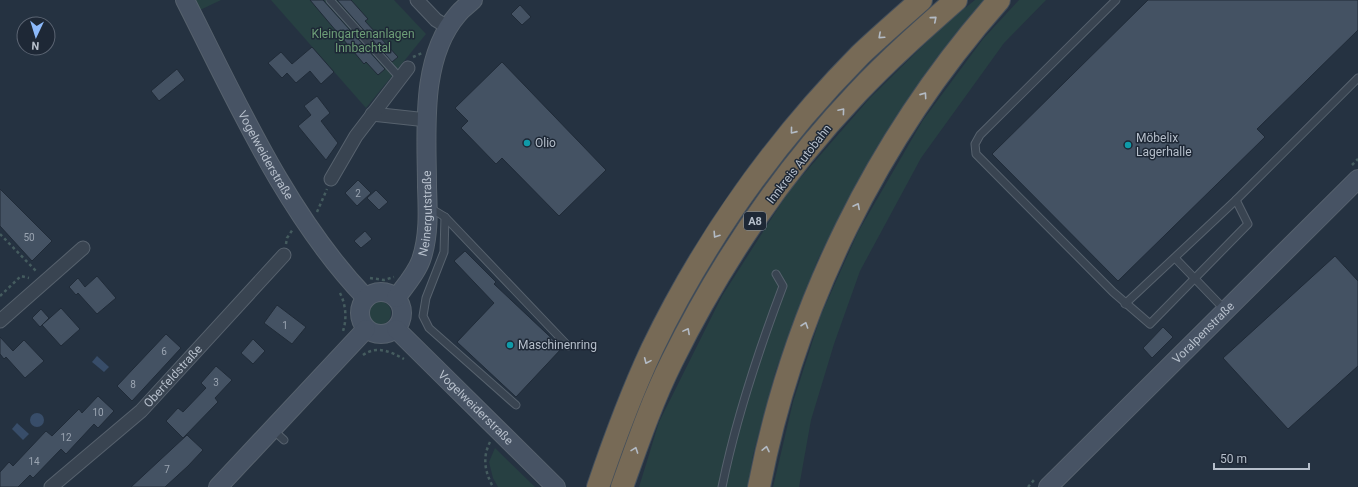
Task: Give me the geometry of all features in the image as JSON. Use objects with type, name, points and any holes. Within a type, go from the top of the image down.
[{"type":"highway","name":"Innkreis Autobahn","points":[[598,487],[625,411],[652,349],[701,258],[732,210],[771,158],[809,112],[860,55],[921,0]]},
{"type":"highway","name":"Innkreis Autobahn","points":[[622,487],[671,362],[728,258],[788,174],[856,94],[911,40],[956,0]]},
{"type":"highway","points":[[759,487],[767,445],[790,367],[817,290],[857,204],[908,118],[938,76],[998,0]]},
{"type":"main road","name":"Vogelweiderstraße","points":[[185,0],[301,224],[366,298]]},
{"type":"main road","name":"Neinergutstraße","points":[[396,298],[414,274],[420,261],[427,231],[427,120],[429,88],[435,58],[449,28],[458,14],[474,0]]},
{"type":"main road","name":"Voralpenstraße","points":[[1048,487],[1358,179]]},
{"type":"main road","points":[[384,292],[396,298],[399,302],[402,313],[400,324],[396,329],[391,333],[378,335],[366,329],[362,323],[360,310],[366,298],[371,294],[384,292]]},
{"type":"main road","points":[[218,487],[278,435],[366,329]]},
{"type":"main road","name":"Vogelweiderstraße","points":[[396,329],[556,487]]},
{"type":"street","points":[[417,0],[436,20],[449,28]]},
{"type":"street","points":[[330,179],[356,136],[404,73]]},
{"type":"street","points":[[372,114],[427,120]]},
{"type":"street","points":[[0,321],[83,248]]},
{"type":"street","name":"Oberfeldstraße","points":[[51,487],[141,411],[284,255]]},
{"type":"lane","points":[[330,0],[404,73]]},
{"type":"lane","points":[[1116,0],[980,135],[975,144],[976,154],[1125,304],[1150,324],[1248,224],[1236,200]]},
{"type":"lane","points":[[1125,304],[1236,200],[1358,78]]},
{"type":"lane","points":[[428,206],[446,217],[568,346]]},
{"type":"lane","points":[[446,217],[444,252],[426,298],[423,316],[429,328],[516,405]]},
{"type":"lane","points":[[1175,258],[1226,311]]},
{"type":"lane","points":[[722,487],[732,437],[764,337],[783,286],[776,274]]},
{"type":"path","points":[[284,255],[286,238],[291,230],[319,209],[330,179]]},
{"type":"path","points":[[0,234],[46,281]]},
{"type":"path","points":[[0,296],[21,276],[46,281]]},
{"type":"path","points":[[342,296],[345,306],[346,322],[342,333]]},
{"type":"path","points":[[493,487],[487,476],[485,463],[486,450],[498,431]]},
{"type":"green space","points":[[194,0],[221,0],[200,10]]},
{"type":"green space","name":"Kleingartenanlagen Innbachtal","points":[[271,0],[394,0],[426,34],[366,108]]},
{"type":"green space","points":[[975,0],[988,0],[923,78],[872,156],[818,259],[776,370],[753,455],[748,487],[639,487],[659,422],[722,296],[789,191],[870,98],[944,25]]},
{"type":"green space","points":[[1019,0],[1046,0],[1004,43],[921,158],[860,271],[834,344],[811,420],[799,487],[773,487],[793,402],[821,315],[858,232],[923,120],[983,39]]},
{"type":"green space","points":[[379,301],[387,305],[391,313],[387,321],[379,325],[371,321],[367,313],[371,305]]},
{"type":"green space","points":[[495,448],[535,487],[498,487],[493,478],[489,462]]},
{"type":"water","points":[[97,356],[109,367],[104,372],[92,362]]},
{"type":"water","points":[[37,413],[42,415],[44,420],[42,425],[37,427],[32,425],[30,420],[32,415]]},
{"type":"water","points":[[17,423],[29,434],[23,440],[12,429]]},
{"type":"building","points":[[310,0],[323,0],[385,69],[378,75],[366,62],[364,64]]},
{"type":"building","points":[[337,0],[351,0],[368,19],[365,21],[398,57],[392,62]]},
{"type":"building","name":"Möbelix Lagerhalle","points":[[1148,0],[1358,0],[1358,30],[1257,129],[1265,137],[1118,281],[992,154]]},
{"type":"building","points":[[520,5],[531,17],[522,25],[511,14]]},
{"type":"building","points":[[312,47],[334,72],[321,84],[310,71],[296,83],[287,73],[282,78],[268,63],[281,52],[292,64]]},
{"type":"building","name":"Olio","points":[[502,62],[606,170],[559,216],[502,158],[496,164],[461,128],[468,121],[455,108]]},
{"type":"building","points":[[177,69],[185,80],[159,101],[151,91]]},
{"type":"building","points":[[317,96],[330,113],[321,121],[338,143],[326,160],[298,126],[311,115],[304,106]]},
{"type":"building","points":[[358,180],[371,193],[357,206],[345,193]]},
{"type":"building","points":[[0,189],[52,241],[32,261],[0,226]]},
{"type":"building","points":[[376,190],[388,202],[379,210],[367,198]]},
{"type":"building","points":[[365,231],[372,239],[361,248],[354,241]]},
{"type":"building","name":"Maschinenring","points":[[465,251],[496,282],[494,284],[562,348],[516,397],[457,342],[494,303],[454,261]]},
{"type":"building","points":[[1335,256],[1358,281],[1358,366],[1288,429],[1223,358]]},
{"type":"building","points":[[97,276],[116,298],[97,314],[78,293],[76,295],[69,287],[78,278],[85,287]]},
{"type":"building","points":[[277,305],[306,327],[292,344],[264,323]]},
{"type":"building","points":[[61,308],[80,329],[61,346],[42,325]]},
{"type":"building","points":[[41,309],[49,318],[40,327],[32,318]]},
{"type":"building","points":[[1163,327],[1173,337],[1152,358],[1143,348]]},
{"type":"building","points":[[166,334],[181,348],[132,401],[117,386]]},
{"type":"building","points":[[0,337],[13,351],[24,340],[44,361],[25,378],[6,357],[4,359],[0,354]]},
{"type":"building","points":[[253,339],[265,351],[253,364],[241,353]]},
{"type":"building","points":[[216,366],[232,380],[215,398],[218,402],[183,438],[166,421],[178,408],[183,412],[206,388],[201,383]]},
{"type":"building","points":[[98,396],[114,411],[98,428],[94,424],[66,454],[61,449],[33,478],[30,475],[18,487],[0,487],[0,472],[9,462],[13,466],[46,431],[52,436],[79,409],[82,413]]},
{"type":"building","points":[[187,435],[203,450],[188,466],[165,487],[131,487]]},
{"type":"place","name":"Olio","points":[[527,143]]},
{"type":"place","name":"Möbelix Lagerhalle","points":[[1128,145]]},
{"type":"place","name":"Maschinenring","points":[[510,345]]}]
